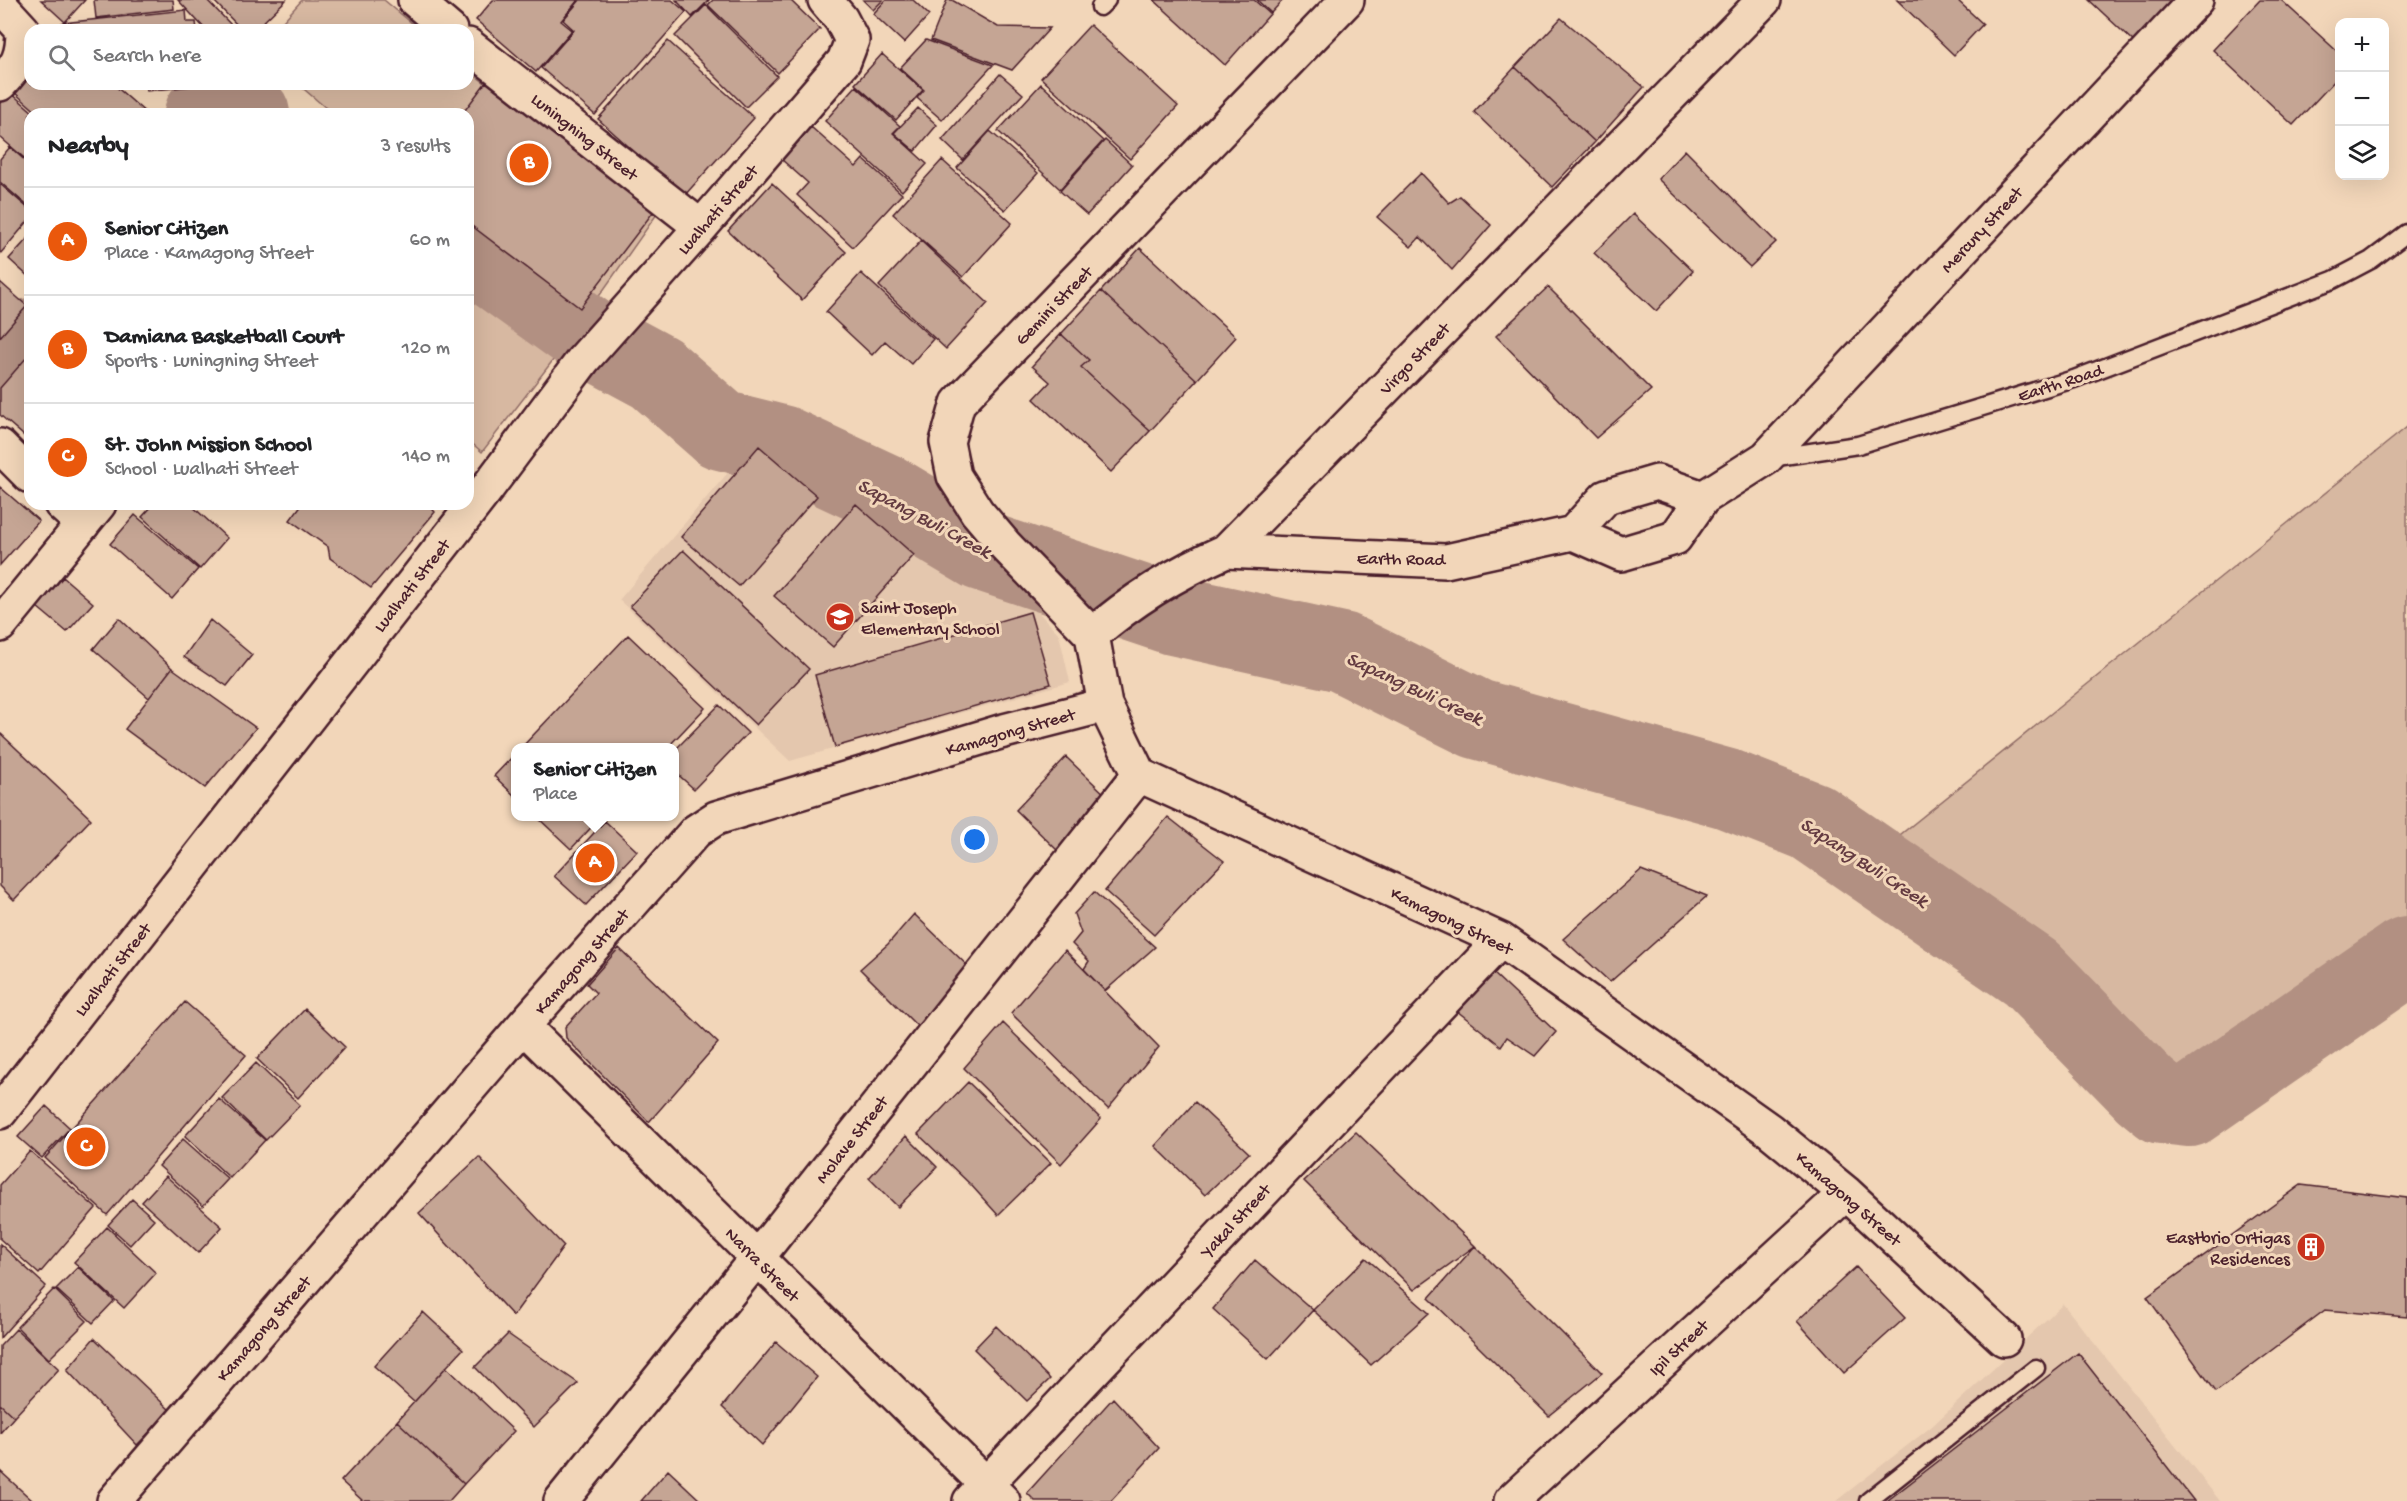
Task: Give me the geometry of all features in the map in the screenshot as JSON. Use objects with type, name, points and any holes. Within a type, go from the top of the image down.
[{"type":"street","points":[[415,0],[443,24]]},
{"type":"street","name":"Lualhati Street","points":[[476,485],[582,360],[701,227],[844,61],[852,40],[841,19],[825,0]]},
{"type":"street","name":"Gemini Street","points":[[1092,635],[1005,545],[977,512],[954,476],[947,442],[958,403],[1347,0]]},
{"type":"street","name":"Virgo Street","points":[[1092,635],[1130,603],[1182,570],[1226,551],[1764,0]]},
{"type":"street","name":"Mercury Street","points":[[1766,458],[2196,0]]},
{"type":"street","points":[[0,5],[23,30],[23,49],[16,67],[0,84]]},
{"type":"street","name":"Luningning Street","points":[[474,50],[701,227]]},
{"type":"street","name":"Earth Road","points":[[1226,551],[1446,561],[1573,533],[1621,554],[1675,538],[1703,498],[1766,458]]},
{"type":"street","points":[[1573,533],[1606,497],[1657,482],[1703,498]]},
{"type":"street","name":"Lualhati Street","points":[[0,1112],[457,510]]},
{"type":"street","points":[[0,625],[81,511]]},
{"type":"street","points":[[1092,635],[1105,705],[1139,775]]},
{"type":"street","name":"Kamagong Street","points":[[114,1501],[523,1026],[696,831],[716,818],[988,736],[1105,705]]},
{"type":"street","name":"Kamagong Street","points":[[1139,775],[1501,940],[1769,1130],[1846,1193],[2004,1339]]},
{"type":"street","name":"Molave Street","points":[[561,1501],[757,1258],[1139,775]]},
{"type":"street","name":"Yakal Street","points":[[986,1495],[1501,940]]},
{"type":"street","name":"Narra Street","points":[[523,1026],[757,1258],[986,1495]]},
{"type":"street","name":"Ipil Street","points":[[1511,1501],[1846,1193]]},
{"type":"lane","name":"Earth Road","points":[[1766,458],[1858,445],[2074,379],[2333,280],[2371,260],[2407,233]]},
{"type":"lane","points":[[1868,1501],[2036,1368]]},
{"type":"shaded area","points":[[302,0],[384,0],[413,24],[280,24]]},
{"type":"shaded area","points":[[474,75],[657,214],[564,346],[482,452],[474,445],[474,108],[326,108],[305,90],[474,90]]},
{"type":"shaded area","points":[[2407,427],[2407,930],[2174,1084],[2098,1009],[2008,933],[1880,851]]},
{"type":"shaded area","name":"Saint Joseph Elementary School","points":[[755,441],[859,495],[1021,594],[1059,634],[1070,682],[790,761],[619,600]]},
{"type":"shaded area","points":[[2063,1304],[2220,1501],[1836,1501],[1931,1427]]},
{"type":"building","points":[[41,0],[85,0],[65,22]]},
{"type":"building","points":[[94,0],[173,0],[174,9],[96,18]]},
{"type":"building","points":[[178,0],[207,0],[230,24],[200,24]]},
{"type":"building","points":[[213,0],[286,0],[261,24],[236,24]]},
{"type":"building","points":[[493,0],[578,0],[561,21],[572,30],[536,72],[476,20]]},
{"type":"building","points":[[580,0],[672,0],[686,12],[595,115],[541,68],[574,30],[563,20]]},
{"type":"building","points":[[676,0],[709,0],[692,17]]},
{"type":"building","points":[[713,0],[790,0],[820,29],[778,73],[708,5]]},
{"type":"building","points":[[863,0],[883,0],[873,10]]},
{"type":"building","points":[[886,0],[913,0],[929,15],[904,43],[873,14]]},
{"type":"building","points":[[947,0],[952,0],[998,27],[1050,28],[1012,70],[931,40]]},
{"type":"building","points":[[1154,0],[1254,0],[1270,14],[1225,65]]},
{"type":"building","points":[[1257,0],[1283,0],[1271,13]]},
{"type":"building","points":[[1897,0],[1957,0],[1983,24],[1954,55]]},
{"type":"building","points":[[2089,0],[2178,0],[2136,44]]},
{"type":"building","points":[[2260,0],[2281,0],[2335,49],[2335,80],[2293,125],[2213,50]]},
{"type":"building","points":[[706,5],[777,76],[746,107],[675,36]]},
{"type":"building","points":[[186,10],[187,22],[196,22],[196,24],[62,24]]},
{"type":"building","points":[[1561,18],[1644,87],[1595,142],[1515,67]]},
{"type":"building","points":[[1090,25],[1178,106],[1130,159],[1041,78]]},
{"type":"building","points":[[926,40],[993,65],[942,120],[917,98],[924,90],[900,68]]},
{"type":"building","points":[[668,41],[754,118],[684,196],[598,119]]},
{"type":"building","points":[[882,54],[923,90],[896,120],[855,84]]},
{"type":"building","points":[[24,65],[24,90],[120,90],[140,108],[32,108],[6,85]]},
{"type":"building","points":[[1515,67],[1595,142],[1552,187],[1474,112]]},
{"type":"building","points":[[1000,74],[1023,94],[963,160],[942,140]]},
{"type":"building","points":[[486,82],[654,211],[580,308],[474,228],[474,108],[466,108]]},
{"type":"building","points":[[1041,84],[1103,141],[1060,189],[998,131]]},
{"type":"building","points":[[856,86],[900,126],[893,133],[927,164],[902,191],[825,121]]},
{"type":"building","points":[[10,92],[28,108],[24,108],[24,158],[0,137],[0,104]]},
{"type":"building","points":[[918,108],[937,125],[915,151],[894,133]]},
{"type":"building","points":[[811,127],[856,167],[863,159],[902,194],[853,247],[797,195],[808,183],[781,159]]},
{"type":"building","points":[[990,131],[1038,173],[1005,210],[957,168]]},
{"type":"building","points":[[1105,140],[1132,165],[1087,215],[1060,191]]},
{"type":"building","points":[[10,147],[24,160],[24,203],[0,182],[0,159]]},
{"type":"building","points":[[1685,150],[1776,242],[1750,267],[1658,179]]},
{"type":"building","points":[[942,160],[1012,223],[963,277],[893,214]]},
{"type":"building","points":[[1421,173],[1449,203],[1460,196],[1491,225],[1452,270],[1420,237],[1411,247],[1377,217]]},
{"type":"building","points":[[772,183],[846,252],[802,300],[728,231]]},
{"type":"building","points":[[0,184],[24,205],[24,226],[0,254]]},
{"type":"building","points":[[1633,214],[1693,271],[1656,311],[1594,253]]},
{"type":"building","points":[[921,241],[988,303],[946,349],[879,286]]},
{"type":"building","points":[[24,243],[24,273],[9,259]]},
{"type":"building","points":[[1140,248],[1236,337],[1197,380],[1101,291]]},
{"type":"building","points":[[861,273],[933,339],[911,364],[885,341],[872,355],[826,312]]},
{"type":"building","points":[[0,282],[24,303],[24,309],[0,337]]},
{"type":"building","points":[[1548,287],[1651,390],[1596,438],[1496,336]]},
{"type":"building","points":[[1101,291],[1197,380],[1150,431],[1081,367],[1089,360],[1061,334]]},
{"type":"building","points":[[1061,334],[1089,360],[1081,367],[1150,431],[1111,472],[1034,399],[1050,382],[1032,366]]},
{"type":"building","points":[[24,360],[24,436],[0,415],[0,388]]},
{"type":"building","points":[[759,446],[817,496],[739,586],[681,537]]},
{"type":"building","points":[[0,487],[39,521],[0,565]]},
{"type":"building","points":[[856,504],[914,555],[833,647],[774,596]]},
{"type":"building","points":[[148,510],[197,510],[227,538],[200,569],[142,517]]},
{"type":"building","points":[[298,510],[433,510],[435,512],[371,588],[330,558],[328,547],[290,520]]},
{"type":"building","points":[[135,515],[198,569],[172,599],[110,544]]},
{"type":"building","points":[[683,550],[809,669],[756,725],[630,606]]},
{"type":"building","points":[[63,577],[93,603],[67,632],[37,607]]},
{"type":"building","points":[[1030,612],[1051,684],[835,747],[815,675]]},
{"type":"building","points":[[119,618],[172,668],[149,698],[93,649]]},
{"type":"building","points":[[210,620],[252,655],[227,686],[184,657]]},
{"type":"building","points":[[628,635],[705,708],[672,743],[526,743]]},
{"type":"building","points":[[172,668],[256,728],[205,788],[125,729]]},
{"type":"building","points":[[719,705],[748,733],[694,789],[679,776],[679,746]]},
{"type":"building","points":[[0,733],[91,819],[14,900],[0,886]]},
{"type":"building","points":[[1066,757],[1111,800],[1060,853],[1016,810]]},
{"type":"building","points":[[511,758],[511,792],[494,776]]},
{"type":"building","points":[[1168,817],[1224,861],[1154,935],[1105,891]]},
{"type":"building","points":[[541,821],[597,821],[571,849]]},
{"type":"building","points":[[605,821],[637,851],[586,905],[554,876]]},
{"type":"building","points":[[1641,870],[1707,896],[1610,982],[1563,939]]},
{"type":"building","points":[[1094,892],[1155,947],[1105,991],[1084,969],[1089,961],[1072,944],[1081,933],[1074,914]]},
{"type":"building","points":[[914,914],[974,972],[918,1027],[860,969],[888,944]]},
{"type":"building","points":[[619,948],[718,1043],[649,1122],[566,1038],[565,1027],[596,993],[587,984]]},
{"type":"building","points":[[1065,950],[1159,1047],[1108,1109],[1011,1013]]},
{"type":"building","points":[[1492,972],[1556,1032],[1535,1056],[1507,1037],[1501,1046],[1457,1011]]},
{"type":"building","points":[[185,1002],[246,1055],[107,1215],[45,1158]]},
{"type":"building","points":[[305,1009],[345,1047],[298,1098],[257,1059]]},
{"type":"building","points":[[1003,1023],[1101,1119],[1061,1164],[964,1068]]},
{"type":"building","points":[[256,1063],[300,1105],[266,1140],[222,1098]]},
{"type":"building","points":[[968,1082],[1051,1163],[998,1215],[971,1185],[918,1134]]},
{"type":"building","points":[[219,1099],[265,1140],[230,1178],[185,1136]]},
{"type":"building","points":[[1195,1102],[1249,1153],[1205,1195],[1155,1146]]},
{"type":"building","points":[[46,1106],[70,1128],[42,1158],[18,1137]]},
{"type":"building","points":[[1356,1132],[1475,1246],[1414,1290],[1304,1181]]},
{"type":"building","points":[[906,1136],[937,1167],[898,1207],[869,1178]]},
{"type":"building","points":[[183,1139],[228,1179],[203,1206],[159,1166]]},
{"type":"building","points":[[30,1151],[96,1208],[39,1274],[0,1239],[0,1185]]},
{"type":"building","points":[[479,1157],[564,1246],[513,1316],[419,1213]]},
{"type":"building","points":[[166,1176],[222,1227],[198,1253],[142,1202]]},
{"type":"building","name":"Eastbrio Ortigas Residences","points":[[2301,1185],[2407,1198],[2407,1317],[2325,1310],[2216,1392],[2147,1297]]},
{"type":"building","points":[[132,1199],[154,1219],[130,1245],[108,1225]]},
{"type":"building","points":[[107,1227],[156,1273],[124,1308],[74,1262]]},
{"type":"building","points":[[0,1244],[46,1286],[0,1338]]},
{"type":"building","points":[[1475,1246],[1602,1373],[1549,1416],[1429,1298]]},
{"type":"building","points":[[1366,1258],[1429,1313],[1371,1365],[1313,1310]]},
{"type":"building","points":[[1255,1260],[1313,1310],[1268,1359],[1213,1309]]},
{"type":"building","points":[[78,1267],[114,1301],[93,1323],[56,1289]]},
{"type":"building","points":[[1856,1267],[1905,1318],[1844,1373],[1797,1321]]},
{"type":"building","points":[[54,1289],[87,1321],[49,1359],[17,1327]]},
{"type":"building","points":[[423,1312],[463,1349],[414,1402],[374,1366]]},
{"type":"building","points":[[996,1326],[1050,1379],[1027,1401],[974,1349]]},
{"type":"building","points":[[16,1329],[59,1369],[14,1417],[0,1404],[0,1346]]},
{"type":"building","points":[[508,1334],[578,1383],[534,1427],[475,1367]]},
{"type":"building","points":[[94,1338],[171,1411],[137,1445],[67,1370]]},
{"type":"building","points":[[776,1342],[817,1377],[762,1445],[722,1407]]},
{"type":"building","points":[[2078,1353],[2194,1501],[1887,1501]]},
{"type":"building","points":[[446,1367],[514,1431],[464,1484],[397,1421]]},
{"type":"building","points":[[1113,1398],[1159,1448],[1111,1501],[1035,1501],[1027,1493]]},
{"type":"building","points":[[0,1404],[14,1417],[0,1433]]},
{"type":"building","points":[[397,1421],[464,1484],[449,1501],[363,1501],[341,1481]]},
{"type":"building","points":[[668,1470],[701,1501],[641,1501]]},
{"type":"building","points":[[0,1471],[33,1501],[0,1501]]},
{"type":"waterway","name":"Sapang Buli Creek","points":[[209,108],[221,92],[242,108]]},
{"type":"waterway","name":"Sapang Buli Creek","points":[[474,254],[589,337],[656,373],[721,430],[781,445],[884,493],[982,551],[1173,615],[1342,652],[1477,719],[1728,789],[1812,822],[2031,973],[2145,1090],[2162,1104],[2189,1107],[2407,956]]},
{"type":"waterway","name":"Sapang Buli Creek","points":[[0,375],[24,345]]},
{"type":"place","name":"Damiana Basketball Court","points":[[529,163]]},
{"type":"place","name":"Saint Joseph Elementary School","points":[[840,617]]},
{"type":"place","name":"Senior Citizen","points":[[595,863]]},
{"type":"place","name":"St. John Mission School","points":[[86,1147]]},
{"type":"place","name":"Eastbrio Ortigas Residences","points":[[2311,1247]]}]
